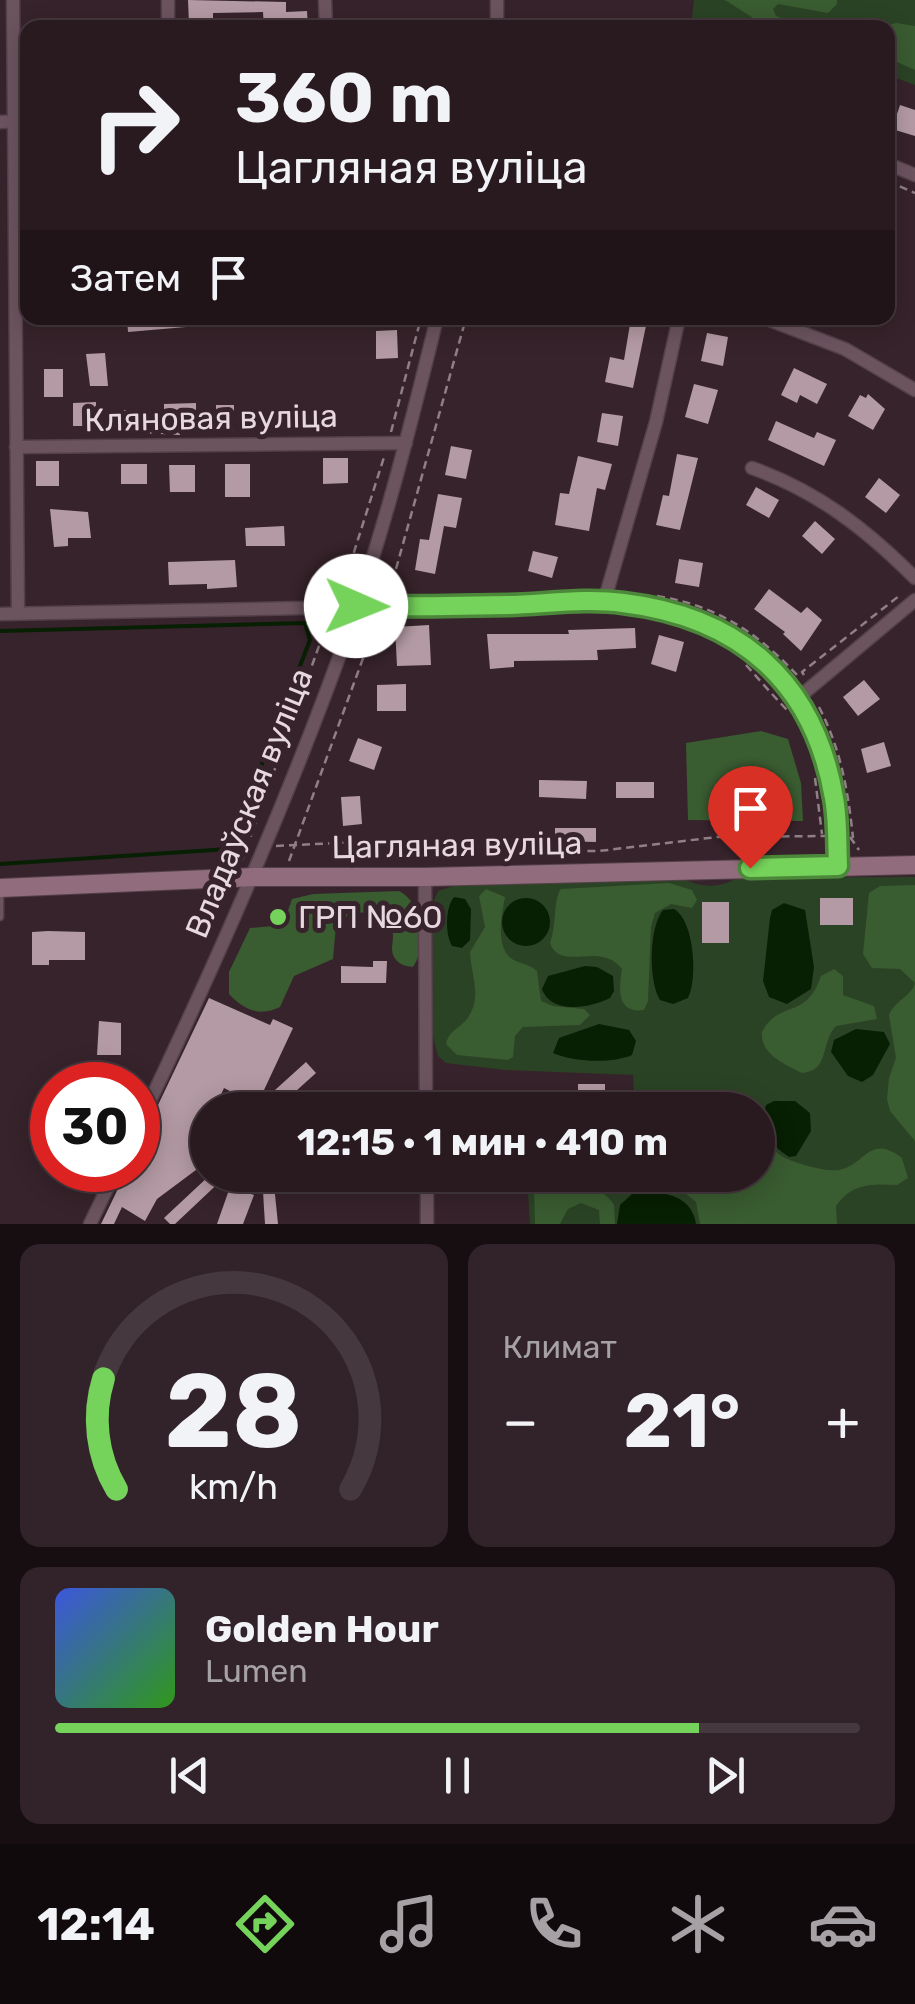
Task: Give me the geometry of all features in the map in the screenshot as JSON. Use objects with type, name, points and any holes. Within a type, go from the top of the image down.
[{"type":"street","points":[[13,0],[20,94]]},
{"type":"street","points":[[18,613],[16,447],[20,286]]},
{"type":"street","name":"Владаўская вуліца","points":[[160,1079],[254,876],[356,606],[406,443],[435,325]]},
{"type":"street","points":[[604,602],[656,422],[677,325]]},
{"type":"street","points":[[783,325],[846,349],[915,390]]},
{"type":"street","name":"Кляновая вуліца","points":[[16,447],[406,443]]},
{"type":"street","points":[[752,468],[788,480],[828,504],[868,531],[915,577]]},
{"type":"street","points":[[798,698],[915,600]]},
{"type":"street","points":[[0,614],[604,602],[676,612],[708,623],[762,658],[798,698],[823,749],[835,800],[829,836],[838,866]]},
{"type":"street","name":"Цагляная вуліца","points":[[0,888],[254,876],[425,877],[915,865]]},
{"type":"street","points":[[425,877],[426,1092]]},
{"type":"street","points":[[90,1224],[105,1192]]},
{"type":"street","points":[[427,1192],[427,1224]]},
{"type":"lane","points":[[0,888],[0,917]]},
{"type":"path","points":[[806,712],[818,707],[821,696],[802,672],[908,588],[915,577]]},
{"type":"path","points":[[361,589],[404,594]]},
{"type":"path","points":[[234,878],[334,606]]},
{"type":"path","points":[[813,764],[829,836]]},
{"type":"path","points":[[246,850],[398,840],[502,850],[600,851],[716,837],[829,836],[853,838],[861,856]]},
{"type":"shaded area","points":[[694,0],[915,0],[915,85],[895,78],[895,20],[692,18]]},
{"type":"shaded area","points":[[725,0],[837,0],[828,13],[778,4],[773,9],[776,16],[788,20],[756,20]]},
{"type":"shaded area","points":[[895,23],[915,26],[915,70],[895,61]]},
{"type":"shaded area","points":[[761,731],[788,739],[801,783],[803,821],[688,820],[686,743]]},
{"type":"shaded area","points":[[915,877],[915,1224],[530,1224],[528,1192],[775,1192],[775,1092],[634,1092],[633,1075],[506,1070],[446,1063],[438,1056],[433,1036],[433,903],[438,891],[460,884],[684,879],[711,886],[737,878]]},
{"type":"shaded area","points":[[669,883],[692,890],[697,900],[692,908],[671,904],[655,913],[644,1010],[624,1004],[620,991],[622,969],[613,961],[563,956],[550,943],[561,889]]},
{"type":"shaded area","points":[[915,885],[915,983],[900,969],[872,968],[863,954],[869,893],[880,886]]},
{"type":"shaded area","points":[[486,889],[505,897],[501,931],[504,948],[514,960],[537,971],[541,1001],[584,1009],[590,1015],[580,1025],[523,1027],[515,1036],[513,1057],[508,1060],[457,1055],[446,1044],[472,1011],[475,986],[470,952],[485,927],[479,896]]},
{"type":"shaded area","points":[[399,891],[413,905],[421,926],[421,948],[413,967],[395,958],[388,922],[374,914],[357,913],[336,925],[333,959],[294,976],[280,1007],[253,1010],[229,994],[229,972],[250,928],[283,925],[292,899],[313,894]]},
{"type":"shaded area","points":[[454,897],[465,899],[471,909],[470,940],[462,948],[452,946],[448,935],[448,914]]},
{"type":"shaded area","points":[[526,898],[543,905],[550,922],[543,939],[526,946],[509,939],[502,922],[509,905]]},
{"type":"shaded area","points":[[784,903],[805,910],[814,967],[811,989],[787,1004],[769,997],[763,981],[772,910]]},
{"type":"shaded area","points":[[674,909],[686,925],[693,964],[688,998],[673,1004],[660,1000],[656,991],[652,954],[658,918],[663,910]]},
{"type":"shaded area","points":[[585,966],[597,967],[613,976],[614,991],[610,998],[572,1007],[547,997],[542,989],[548,976]]},
{"type":"shaded area","points":[[834,969],[843,976],[843,995],[874,1006],[877,1019],[836,1026],[821,1062],[802,1073],[769,1052],[762,1032],[776,1016],[808,999],[821,976]]},
{"type":"shaded area","points":[[915,983],[915,1141],[890,1111],[887,1099],[896,1058],[889,1015]]},
{"type":"shaded area","points":[[599,1024],[629,1030],[636,1041],[632,1055],[592,1061],[553,1053],[559,1038]]},
{"type":"shaded area","points":[[856,1029],[884,1032],[890,1044],[873,1075],[862,1082],[848,1076],[831,1052],[834,1040]]},
{"type":"shaded area","points":[[775,1101],[795,1101],[810,1113],[811,1131],[796,1156],[789,1157],[778,1149]]},
{"type":"shaded area","points":[[875,1149],[882,1149],[902,1158],[908,1178],[897,1185],[871,1185],[849,1193],[836,1206],[837,1224],[700,1224],[696,1202],[684,1192],[775,1192],[775,1150],[797,1163],[839,1170]]},
{"type":"shaded area","points":[[534,1192],[600,1192],[614,1205],[615,1224],[600,1224],[599,1210],[581,1203],[568,1209],[560,1224],[535,1224]]},
{"type":"shaded area","points":[[653,1193],[681,1200],[696,1224],[617,1224],[620,1205],[632,1194]]},
{"type":"building","points":[[188,0],[286,2],[286,12],[307,11],[308,20],[264,20],[263,12],[213,13],[213,20],[189,20]]},
{"type":"building","points":[[900,105],[915,110],[915,136],[895,130]]},
{"type":"building","points":[[128,325],[186,325],[186,327],[128,332]]},
{"type":"building","points":[[630,325],[646,325],[633,388],[605,382],[610,357],[624,360]]},
{"type":"building","points":[[397,330],[398,358],[376,359],[376,331]]},
{"type":"building","points":[[707,333],[728,337],[723,366],[701,361]]},
{"type":"building","points":[[105,353],[108,386],[90,386],[86,354]]},
{"type":"building","points":[[794,368],[827,384],[817,404],[800,395],[797,403],[781,395]]},
{"type":"building","points":[[44,369],[63,369],[63,397],[44,397]]},
{"type":"building","points":[[694,384],[718,390],[708,424],[685,417]]},
{"type":"building","points":[[868,394],[885,409],[873,430],[848,416],[860,395],[866,398]]},
{"type":"building","points":[[96,402],[96,426],[73,426],[73,403]]},
{"type":"building","points":[[196,403],[196,412],[216,411],[216,405],[234,405],[234,431],[215,431],[215,423],[180,427],[180,435],[121,432],[122,410],[164,412],[164,404]]},
{"type":"building","points":[[602,413],[623,416],[618,446],[597,442]]},
{"type":"building","points":[[776,421],[814,438],[817,432],[836,440],[824,466],[768,440]]},
{"type":"building","points":[[451,446],[472,450],[466,479],[445,475]]},
{"type":"building","points":[[677,454],[698,458],[680,530],[656,525],[663,495],[669,496]]},
{"type":"building","points":[[578,456],[612,464],[605,490],[597,488],[589,531],[555,525],[560,493],[569,494]]},
{"type":"building","points":[[323,458],[348,458],[348,483],[323,484]]},
{"type":"building","points":[[36,461],[59,461],[59,486],[36,486]]},
{"type":"building","points":[[121,464],[147,464],[147,484],[121,484]]},
{"type":"building","points":[[225,464],[250,464],[250,497],[225,497]]},
{"type":"building","points":[[169,465],[195,465],[195,492],[170,492]]},
{"type":"building","points":[[879,478],[900,495],[886,513],[865,497]]},
{"type":"building","points":[[756,487],[779,500],[769,518],[746,505]]},
{"type":"building","points":[[438,494],[462,498],[456,528],[444,526],[435,574],[415,570],[420,539],[429,540]]},
{"type":"building","points":[[50,509],[88,512],[91,538],[68,538],[68,546],[54,547]]},
{"type":"building","points":[[815,521],[835,539],[822,554],[802,536]]},
{"type":"building","points":[[284,526],[285,546],[246,546],[245,528]]},
{"type":"building","points":[[533,551],[558,557],[552,578],[528,571]]},
{"type":"building","points":[[679,559],[703,563],[699,587],[675,583]]},
{"type":"building","points":[[235,560],[237,587],[169,585],[168,562]]},
{"type":"building","points":[[769,589],[801,613],[807,607],[822,620],[801,651],[785,632],[754,609]]},
{"type":"building","points":[[429,625],[431,665],[397,666],[395,627]]},
{"type":"building","points":[[635,628],[636,648],[597,650],[598,660],[514,661],[514,667],[490,669],[487,634],[569,634],[568,630]]},
{"type":"building","points":[[659,635],[684,642],[676,672],[651,664]]},
{"type":"building","points":[[864,680],[880,699],[858,716],[843,697]]},
{"type":"building","points":[[406,684],[406,711],[377,711],[377,685]]},
{"type":"building","points":[[358,738],[382,747],[374,770],[349,761]]},
{"type":"building","points":[[884,742],[891,766],[867,773],[861,749]]},
{"type":"building","points":[[539,780],[587,781],[586,799],[539,797]]},
{"type":"building","points":[[616,782],[654,782],[654,798],[616,798]]},
{"type":"building","points":[[360,796],[362,824],[343,826],[341,797]]},
{"type":"building","points":[[555,828],[596,828],[596,842],[555,841]]},
{"type":"building","points":[[820,898],[853,898],[853,925],[820,925]]},
{"type":"building","points":[[702,902],[729,902],[729,943],[702,943]]},
{"type":"building","points":[[32,932],[85,932],[85,960],[49,960],[49,965],[32,965]]},
{"type":"building","points":[[373,961],[387,961],[386,983],[341,983],[341,966],[373,967]]},
{"type":"building","points":[[209,998],[270,1025],[273,1019],[293,1028],[263,1092],[232,1092],[224,1088],[222,1092],[190,1092],[190,1174],[157,1199],[145,1221],[122,1207],[114,1224],[101,1224],[116,1192],[160,1192],[160,1101]]},
{"type":"building","points":[[99,1021],[121,1023],[121,1055],[97,1055]]},
{"type":"building","points":[[306,1062],[316,1073],[295,1092],[273,1092]]},
{"type":"building","points":[[578,1084],[605,1084],[605,1092],[578,1092]]},
{"type":"building","points":[[192,1192],[209,1192],[175,1224],[164,1218]]},
{"type":"building","points":[[228,1192],[254,1195],[243,1224],[217,1224]]},
{"type":"building","points":[[263,1192],[275,1192],[278,1224],[265,1224]]},
{"type":"waterway","points":[[0,631],[305,623],[310,640],[229,849],[0,864]]},
{"type":"place","name":"ГРП №60","points":[[278,917]]},
{"type":"route","points":[[356,606],[623,603],[676,612],[733,637],[762,658],[798,698],[823,749],[835,800],[838,866],[750,868]]}]
